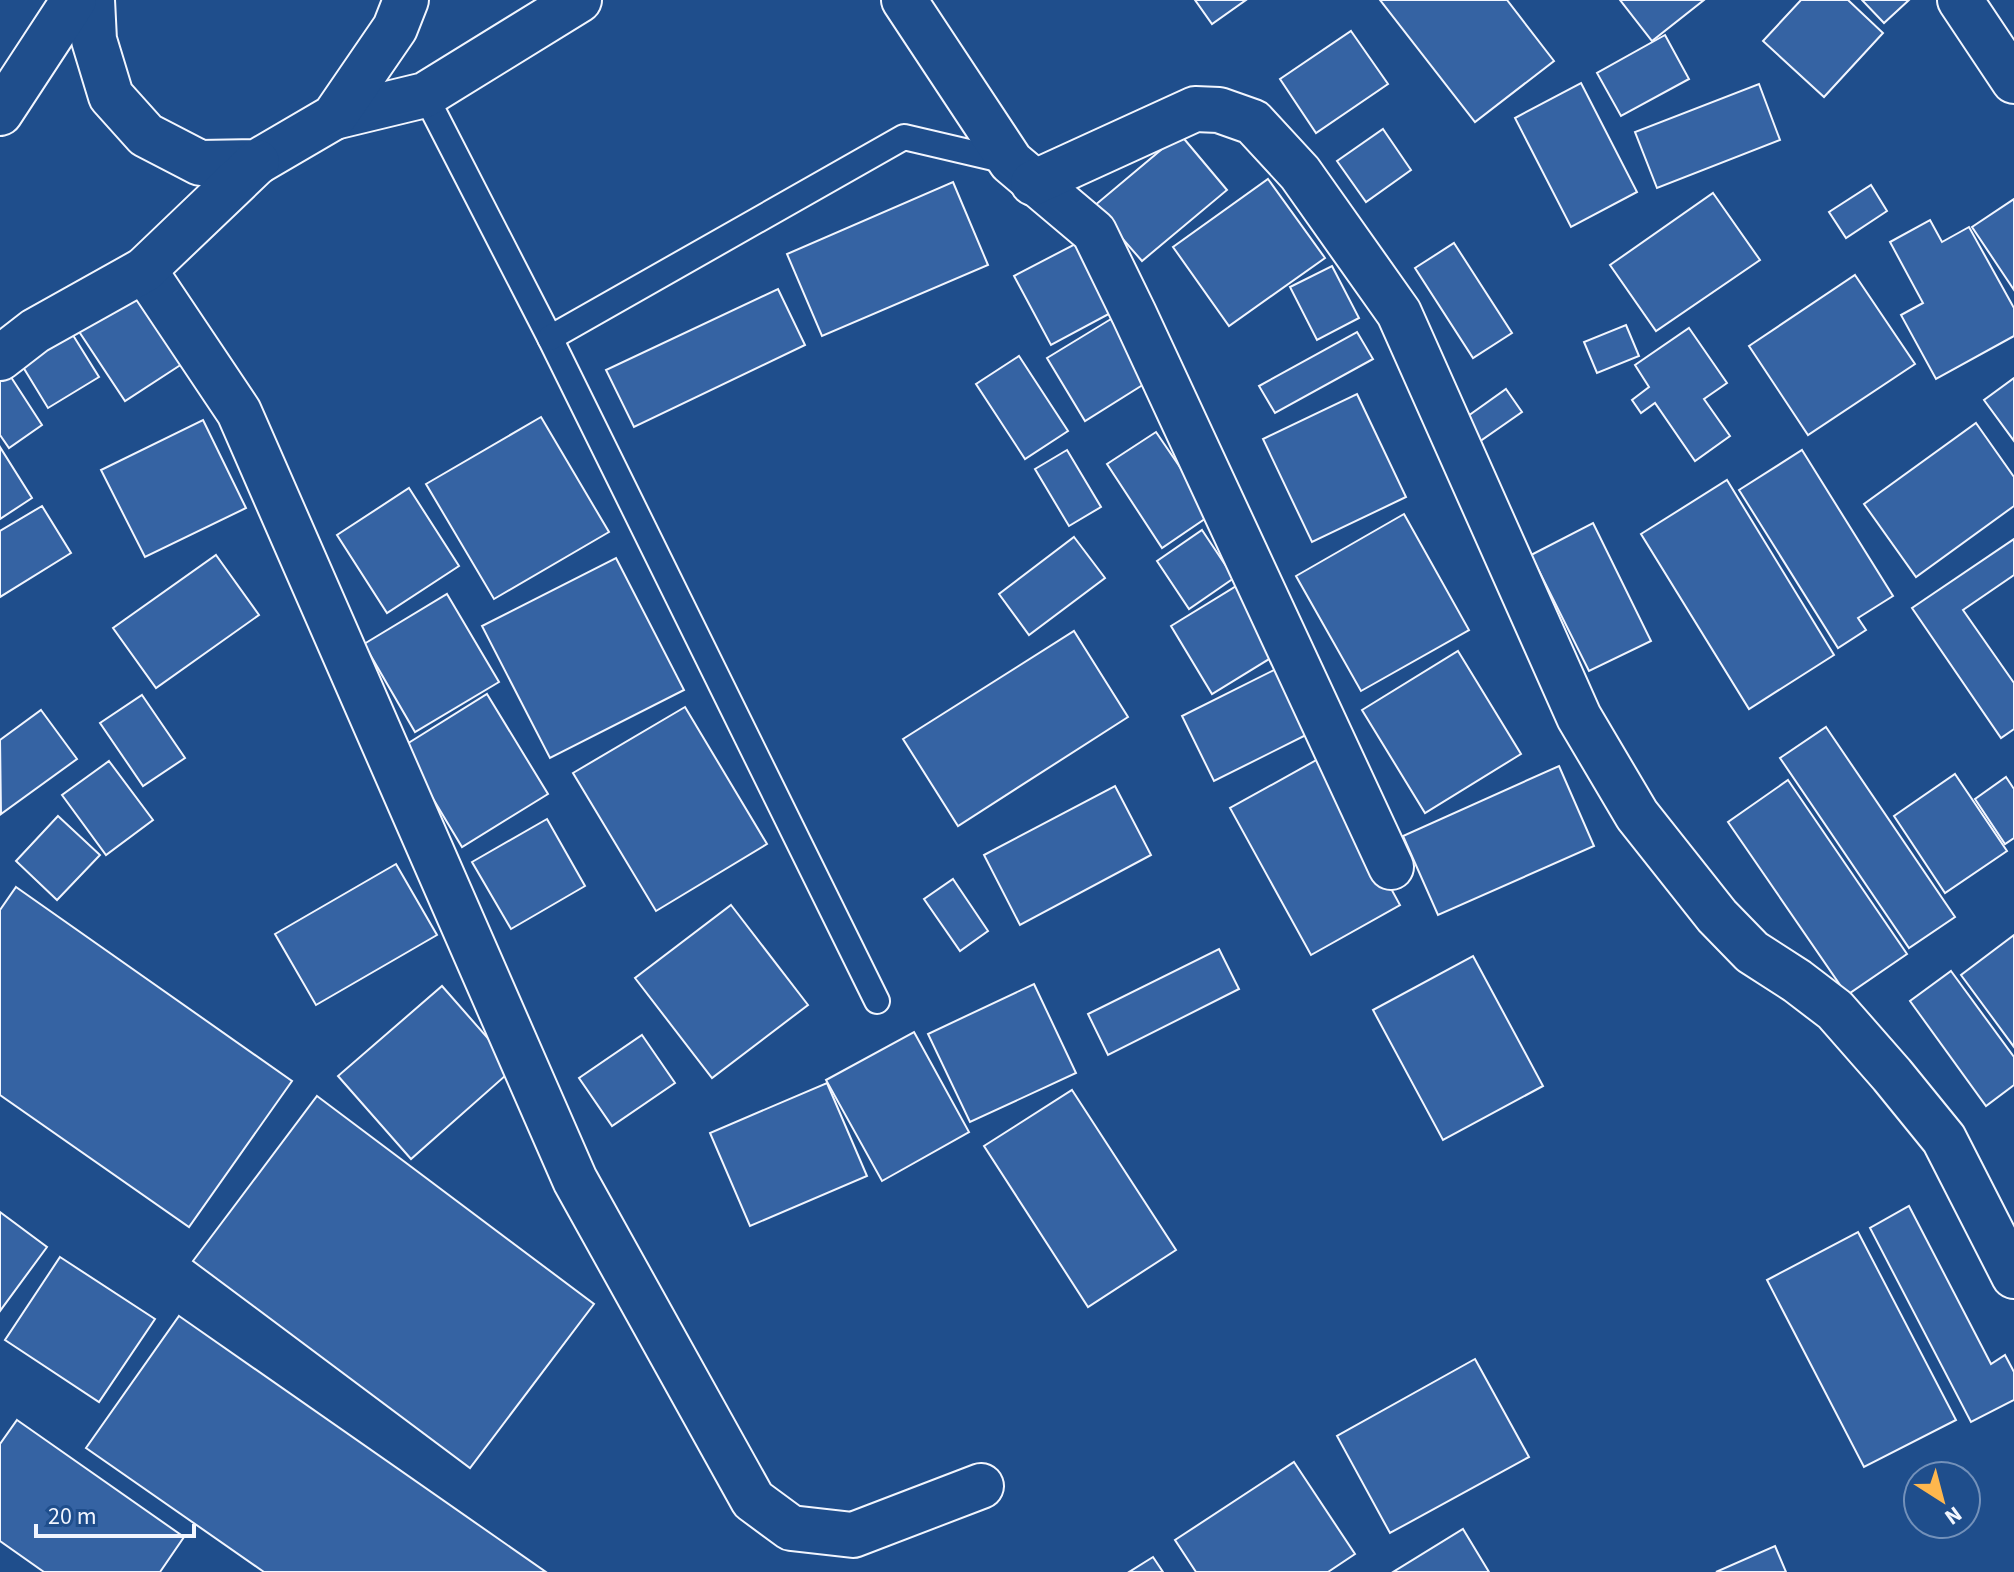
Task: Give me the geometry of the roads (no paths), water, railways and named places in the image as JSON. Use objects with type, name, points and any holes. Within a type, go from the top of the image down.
[{"type":"main road","points":[[0,113],[74,0]]},
{"type":"main road","points":[[92,0],[94,40],[111,96],[146,135],[200,163],[257,162]]},
{"type":"main road","points":[[0,358],[35,331],[144,270],[257,162],[334,117],[395,28],[406,0]]},
{"type":"main road","points":[[334,117],[425,95],[579,0]]},
{"type":"main road","points":[[904,0],[1022,172],[1094,232],[1391,867]]},
{"type":"main road","points":[[1960,0],[2014,81]]},
{"type":"main road","points":[[1022,172],[1195,109],[1219,110],[1253,122],[1300,173],[1399,313],[1579,717],[1637,815],[1717,916],[1743,943],[1835,1010],[1892,1075],[1944,1139],[2014,1276]]},
{"type":"main road","points":[[144,270],[239,412],[575,1180],[753,1500],[791,1528],[853,1535],[981,1486]]},
{"type":"lane","points":[[425,95],[550,338],[877,1001]]},
{"type":"lane","points":[[550,338],[904,137],[1022,172]]}]
